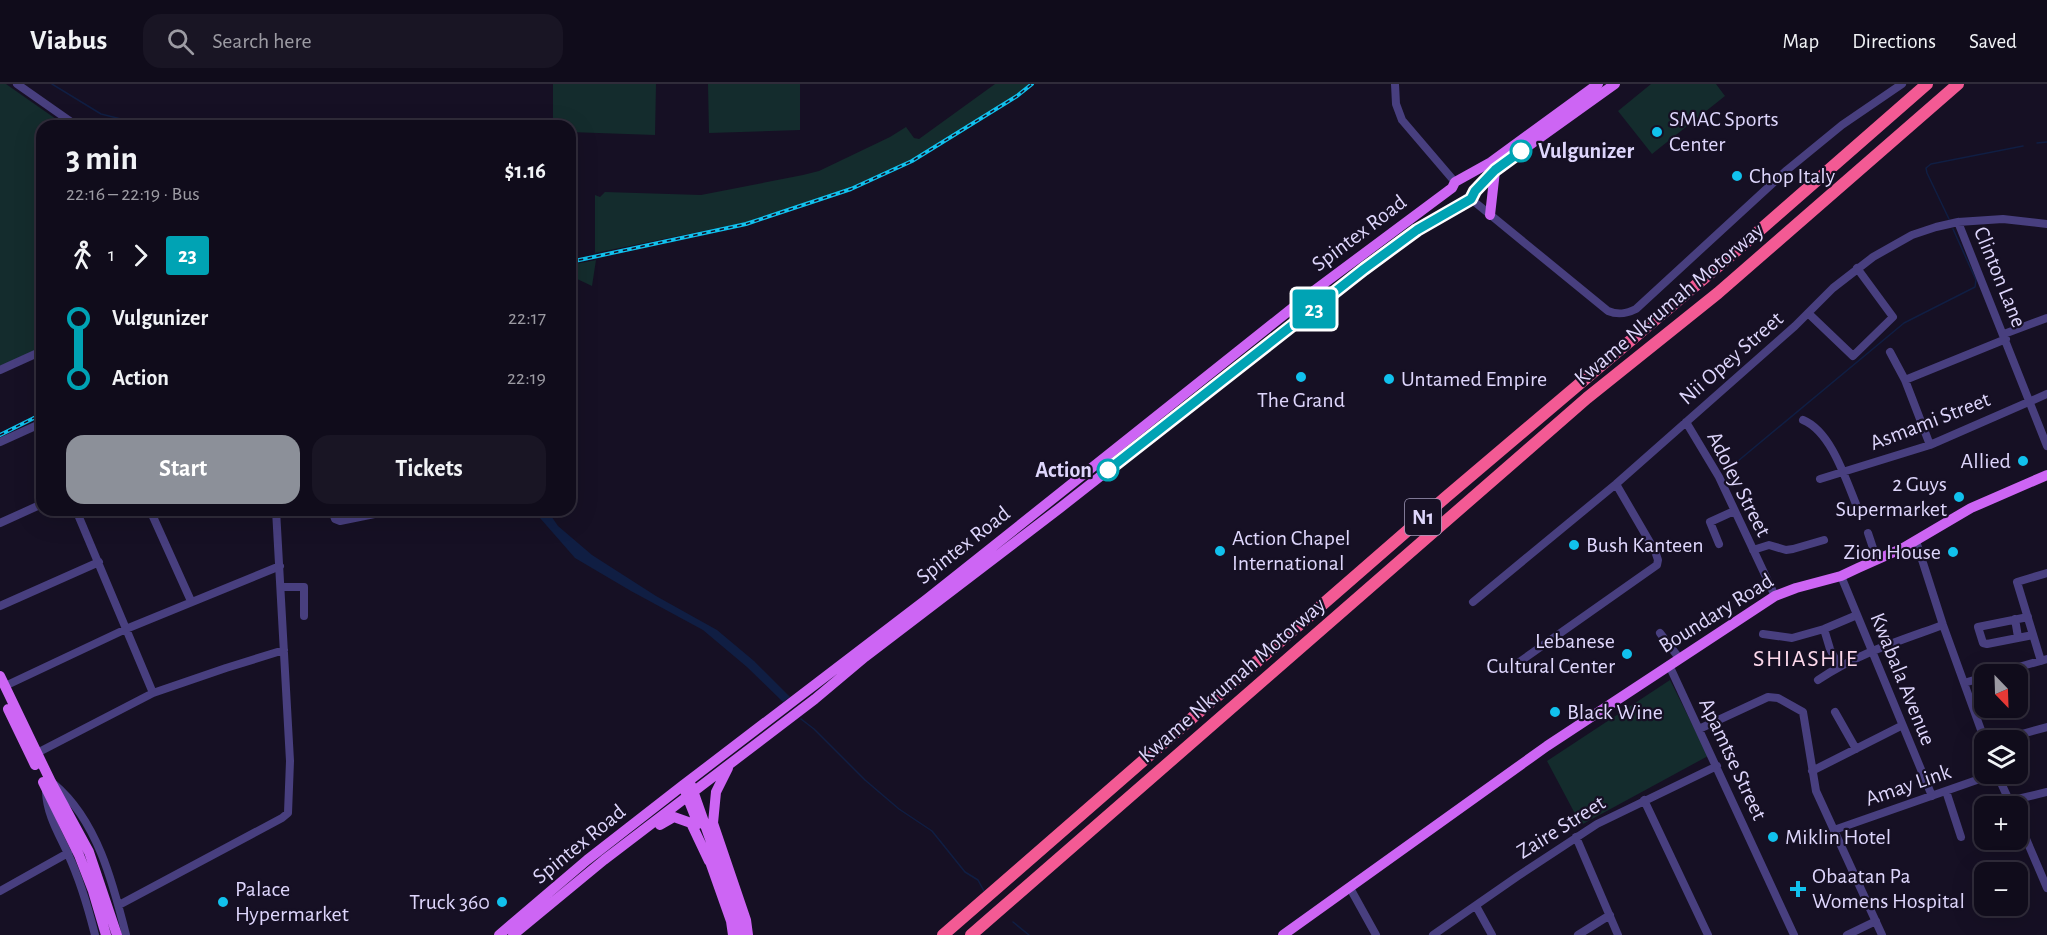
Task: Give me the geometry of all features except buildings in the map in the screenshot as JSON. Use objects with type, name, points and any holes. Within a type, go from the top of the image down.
[{"type":"highway","points":[[1905,102],[1917,84]]},
{"type":"highway","name":"Kwame Nkrumah Motorway","points":[[943,935],[1446,497],[1728,258],[1927,84]]},
{"type":"highway","name":"Kwame Nkrumah Motorway","points":[[971,935],[1587,398],[1736,278],[1958,84]]},
{"type":"highway","points":[[1932,107],[1969,84]]},
{"type":"main road","name":"Spintex Road","points":[[513,935],[688,788],[1306,297],[1457,183],[1516,145],[1598,84]]},
{"type":"main road","name":"Spintex Road","points":[[499,935],[587,860],[688,788],[732,762],[1364,269],[1417,230],[1470,197],[1495,170],[1615,84]]},
{"type":"main road","points":[[1490,215],[1495,170]]},
{"type":"main road","points":[[1472,182],[1470,197],[1454,198],[1457,183],[1472,182]]},
{"type":"main road","name":"Boundary Road","points":[[1283,935],[1486,789],[1679,658],[1776,596],[1840,576],[1876,560],[1916,541],[1971,508],[2047,475]]},
{"type":"main road","points":[[2,685],[37,753],[48,784]]},
{"type":"main road","points":[[2,685],[76,848],[98,889],[117,935]]},
{"type":"main road","points":[[732,762],[713,800],[713,823],[746,920],[748,935]]},
{"type":"main road","points":[[688,788],[708,851],[709,861]]},
{"type":"main road","points":[[688,788],[736,913],[740,935]]},
{"type":"main road","points":[[562,895],[585,881],[668,818],[674,817],[691,823],[709,861],[733,935]]},
{"type":"main road","points":[[98,889],[106,935]]},
{"type":"street","points":[[17,84],[68,120]]},
{"type":"street","points":[[1395,84],[1396,104],[1402,120],[1457,183]]},
{"type":"street","points":[[1470,197],[1608,312],[1627,313],[1636,309],[1796,163],[1842,125],[1902,84]]},
{"type":"street","name":"Nii Opey Street","points":[[1473,602],[1616,484],[1857,268],[1912,235],[1936,226],[2003,219],[2047,224]]},
{"type":"street","name":"Clinton Lane","points":[[1958,222],[2047,446]]},
{"type":"street","points":[[1808,313],[1853,356],[1893,316],[1857,268]]},
{"type":"street","points":[[1905,380],[2047,318]]},
{"type":"street","points":[[1890,352],[1905,380],[1930,444]]},
{"type":"street","points":[[0,370],[36,354]]},
{"type":"street","name":"Asmami Street","points":[[1820,479],[1930,444],[2047,394]]},
{"type":"street","points":[[1803,420],[1814,424],[1824,435],[1858,509]]},
{"type":"street","name":"Adoley Street","points":[[1686,422],[1719,477],[1776,596]]},
{"type":"street","points":[[0,442],[36,426]]},
{"type":"street","points":[[1508,670],[1657,565],[1655,551],[1616,484]]},
{"type":"street","points":[[0,524],[36,507]]},
{"type":"street","points":[[1719,544],[1710,522],[1734,511]]},
{"type":"street","points":[[79,516],[153,693]]},
{"type":"street","points":[[153,516],[191,601]]},
{"type":"street","points":[[119,905],[282,819],[288,813],[290,761],[276,516]]},
{"type":"street","points":[[335,516],[340,521],[365,516]]},
{"type":"street","points":[[1868,533],[1876,560]]},
{"type":"street","points":[[1753,550],[1769,545],[1786,550],[1824,540]]},
{"type":"street","points":[[1916,541],[1981,730]]},
{"type":"street","points":[[0,606],[99,562]]},
{"type":"street","points":[[2,685],[191,601],[280,566]]},
{"type":"street","points":[[2028,665],[2044,660],[2033,636],[2017,582],[2047,573]]},
{"type":"street","name":"Kwabala Avenue","points":[[1840,576],[1932,796]]},
{"type":"street","points":[[281,587],[304,587],[304,616]]},
{"type":"street","points":[[1763,634],[1792,638],[1824,629],[1857,615]]},
{"type":"street","points":[[2028,617],[1978,627],[1983,643],[1986,644],[2033,636]]},
{"type":"street","points":[[2015,619],[2018,638]]},
{"type":"street","points":[[1818,680],[1839,666],[1872,650],[1943,625]]},
{"type":"street","points":[[1824,629],[1830,649],[1839,666]]},
{"type":"street","points":[[1660,633],[1679,658]]},
{"type":"street","points":[[37,753],[153,693],[284,650]]},
{"type":"street","name":"Apamtse Street","points":[[1669,665],[1794,935]]},
{"type":"street","points":[[1964,683],[1974,680]]},
{"type":"street","points":[[1700,729],[1768,697],[1778,698],[1803,711],[1816,791],[1882,935]]},
{"type":"street","points":[[1835,712],[1856,749]]},
{"type":"street","points":[[1812,771],[1901,726]]},
{"type":"street","points":[[2028,732],[2047,727]]},
{"type":"street","name":"Zaire Street","points":[[1433,935],[1597,824],[1717,766]]},
{"type":"street","name":"Amay Link","points":[[1834,830],[1974,781]]},
{"type":"street","points":[[95,935],[85,895],[56,830],[46,801],[48,784],[62,791],[89,829],[105,862],[126,935]]},
{"type":"street","points":[[1946,791],[1961,837]]},
{"type":"street","points":[[2028,798],[2047,792]]},
{"type":"street","points":[[1644,800],[1708,935]]},
{"type":"street","points":[[1576,837],[1618,935]]},
{"type":"street","points":[[2028,843],[2047,888]]},
{"type":"street","points":[[1,887],[68,853]]},
{"type":"street","points":[[1350,888],[1376,935]]},
{"type":"street","points":[[1476,906],[1492,935]]},
{"type":"street","points":[[1578,935],[1610,915]]},
{"type":"street","points":[[1847,935],[1876,921]]},
{"type":"green space","points":[[0,84],[6,84],[57,120],[36,120],[36,351],[0,366]]},
{"type":"green space","points":[[553,84],[656,84],[655,135],[576,132],[576,120],[553,120]]},
{"type":"green space","points":[[708,84],[800,84],[800,130],[709,133]]},
{"type":"green space","points":[[995,84],[1029,84],[1011,100],[952,139],[915,159],[816,203],[752,221],[595,253],[595,195],[600,197],[605,192],[701,195],[819,171],[906,127],[914,138],[919,139]]},
{"type":"green space","name":"SMAC Sports Center","points":[[1651,84],[1716,84],[1725,96],[1652,154],[1618,111]]},
{"type":"green space","points":[[596,260],[592,286],[576,278],[576,264]]},
{"type":"green space","points":[[1670,680],[1708,756],[1581,825],[1547,761]]},
{"type":"water","points":[[538,516],[551,516],[558,526],[592,555],[656,596],[717,630],[754,661],[790,697],[783,702],[747,667],[703,630],[575,558]]},
{"type":"waterway","points":[[52,84],[101,114],[125,120]]},
{"type":"waterway","points":[[2037,143],[2047,142]]},
{"type":"waterway","points":[[1949,219],[1926,168],[1931,164],[2023,146]]},
{"type":"waterway","points":[[1732,466],[1904,323],[1975,287],[1976,280],[1953,229]]},
{"type":"waterway","points":[[801,719],[865,780],[899,809],[932,831],[965,872],[978,880],[984,891]]},
{"type":"waterway","points":[[1013,922],[1029,935]]},
{"type":"railway","points":[[576,261],[746,224],[851,189],[912,161],[1017,96],[1032,84]]},
{"type":"railway","points":[[0,435],[36,417]]},
{"type":"bus line","name":"23","points":[[1108,470],[1364,269],[1417,230],[1471,199],[1475,191],[1495,170],[1521,151]]},
{"type":"place","name":"SMAC Sports Center","points":[[1657,132]]},
{"type":"place","name":"Vulgunizer","points":[[1521,151]]},
{"type":"place","name":"Chop Italy","points":[[1737,176]]},
{"type":"place","name":"The Grand","points":[[1301,377]]},
{"type":"place","name":"Untamed Empire","points":[[1389,379]]},
{"type":"place","name":"Allied","points":[[2023,461]]},
{"type":"place","name":"Action","points":[[1108,470]]},
{"type":"place","name":"2 Guys Supermarket","points":[[1959,497]]},
{"type":"place","name":"Bush Kanteen","points":[[1574,545]]},
{"type":"place","name":"Action Chapel International","points":[[1220,551]]},
{"type":"place","name":"Zion House","points":[[1953,552]]},
{"type":"place","name":"Lebanese Cultural Center","points":[[1627,654]]},
{"type":"place","name":"Black Wine","points":[[1555,712]]},
{"type":"place","name":"Miklin Hotel","points":[[1773,837]]},
{"type":"place","name":"Obaatan Pa Womens Hospital","points":[[1798,889]]},
{"type":"place","name":"Palace Hypermarket","points":[[223,902]]},
{"type":"place","name":"Truck 360","points":[[502,902]]},
{"type":"district","name":"SHIASHIE","points":[[1806,659]]}]
